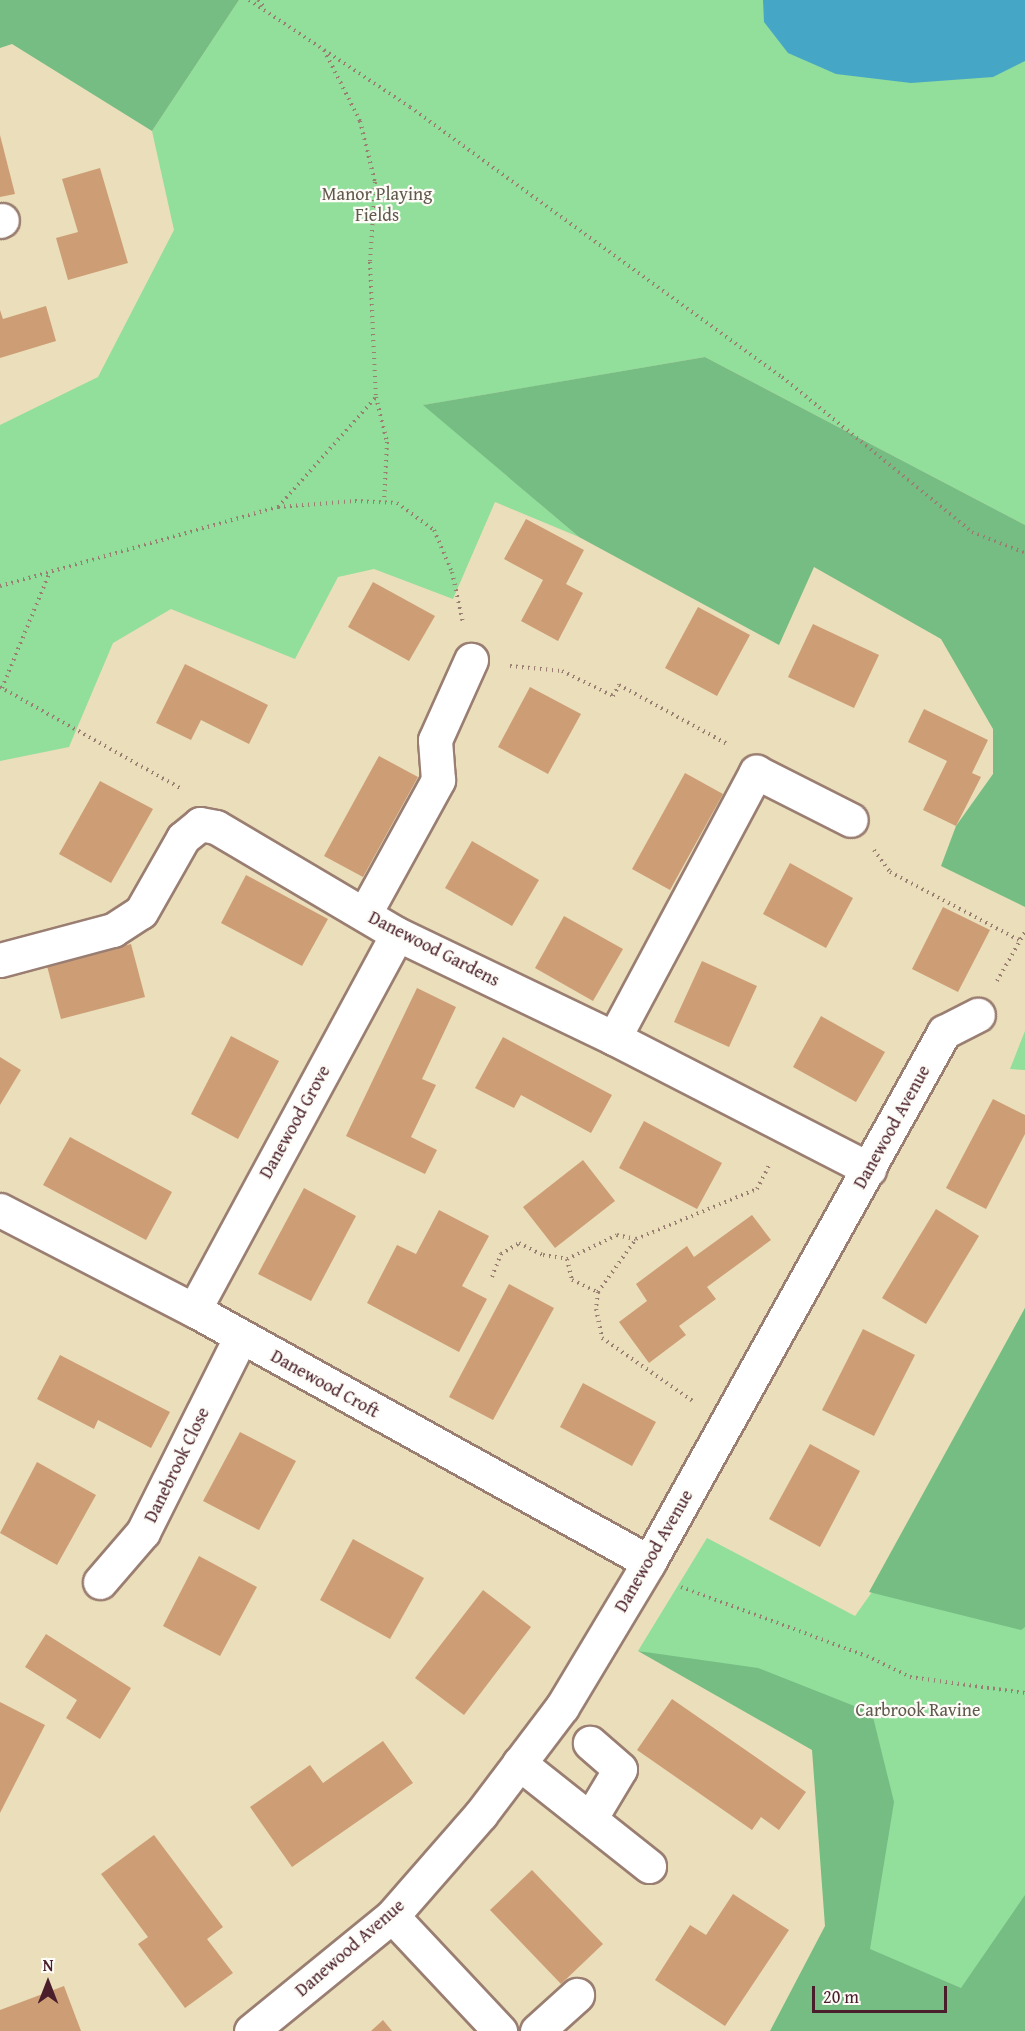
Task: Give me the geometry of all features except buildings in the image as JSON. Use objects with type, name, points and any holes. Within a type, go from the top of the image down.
[{"type":"street","points":[[365,913],[438,780],[435,740],[471,660]]},
{"type":"street","points":[[614,1038],[756,772],[851,820]]},
{"type":"street","points":[[0,960],[113,930],[141,912],[183,838],[200,824]]},
{"type":"street","name":"Danewood Gardens","points":[[200,824],[216,827],[398,934],[614,1038],[789,1126],[869,1170]]},
{"type":"street","name":"Danewood Grove","points":[[194,1310],[398,934]]},
{"type":"street","name":"Danewood Avenue","points":[[251,2031],[392,1916],[519,1763],[562,1707],[649,1562],[944,1032],[978,1015]]},
{"type":"street","name":"Danewood Croft","points":[[0,1210],[194,1310],[240,1338],[649,1562]]},
{"type":"street","name":"Danebrook Close","points":[[100,1582],[144,1532],[240,1338]]},
{"type":"street","points":[[590,1743],[620,1769],[590,1819]]},
{"type":"street","points":[[519,1763],[649,1866]]},
{"type":"street","points":[[392,1916],[500,2031]]},
{"type":"street","points":[[537,2031],[576,1995]]},
{"type":"path","points":[[249,0],[267,9],[322,47],[782,377],[972,532],[1025,553]]},
{"type":"path","points":[[258,0],[267,9]]},
{"type":"path","points":[[322,47],[360,121],[375,182],[370,262],[376,397],[387,442],[384,502]]},
{"type":"path","points":[[278,507],[376,397]]},
{"type":"path","points":[[0,586],[278,507],[398,503],[434,530],[452,572],[471,660],[562,671],[613,696],[619,685],[748,755],[756,772]]},
{"type":"path","points":[[49,573],[30,613],[1,688],[193,795],[200,824]]},
{"type":"path","points":[[851,820],[890,872],[1019,940]]},
{"type":"path","points":[[978,1015],[1025,932]]},
{"type":"path","points":[[727,1422],[664,1383],[602,1338],[596,1309],[598,1292],[636,1239],[757,1189],[789,1126]]},
{"type":"path","points":[[492,1277],[501,1254],[519,1243],[543,1256],[567,1259],[617,1235],[636,1239]]},
{"type":"path","points":[[567,1259],[572,1280],[598,1292]]},
{"type":"path","points":[[649,1562],[666,1581],[745,1614],[867,1656],[910,1677],[1025,1693]]},
{"type":"green space","points":[[0,0],[239,0],[152,131],[12,44],[0,48]]},
{"type":"green space","name":"Manor Playing Fields","points":[[239,0],[1025,0],[1025,525],[705,357],[424,405],[579,537],[495,502],[453,599],[374,569],[338,577],[295,659],[171,609],[113,643],[69,747],[0,761],[0,425],[98,377],[174,230],[152,131]]},
{"type":"green space","points":[[705,357],[1025,525],[1025,907],[941,866],[956,826],[993,774],[993,729],[941,639],[814,567],[779,645],[579,537],[423,405]]},
{"type":"green space","points":[[1025,1031],[1025,1070],[1010,1069]]},
{"type":"green space","name":"Carbrook Ravine","points":[[1025,1308],[1025,2031],[772,2031],[827,1924],[817,1750],[648,1653],[638,1651],[707,1538],[855,1616],[872,1592]]},
{"type":"green space","points":[[1025,1308],[1025,1627],[1021,1630],[869,1592]]},
{"type":"green space","points":[[638,1651],[758,1668],[872,1713],[894,1802],[870,1949],[961,1988],[1025,1895],[1025,2031],[770,2031],[825,1926],[812,1750]]},
{"type":"water","points":[[763,0],[1025,0],[1025,61],[993,77],[911,83],[836,74],[788,53],[764,22]]}]
